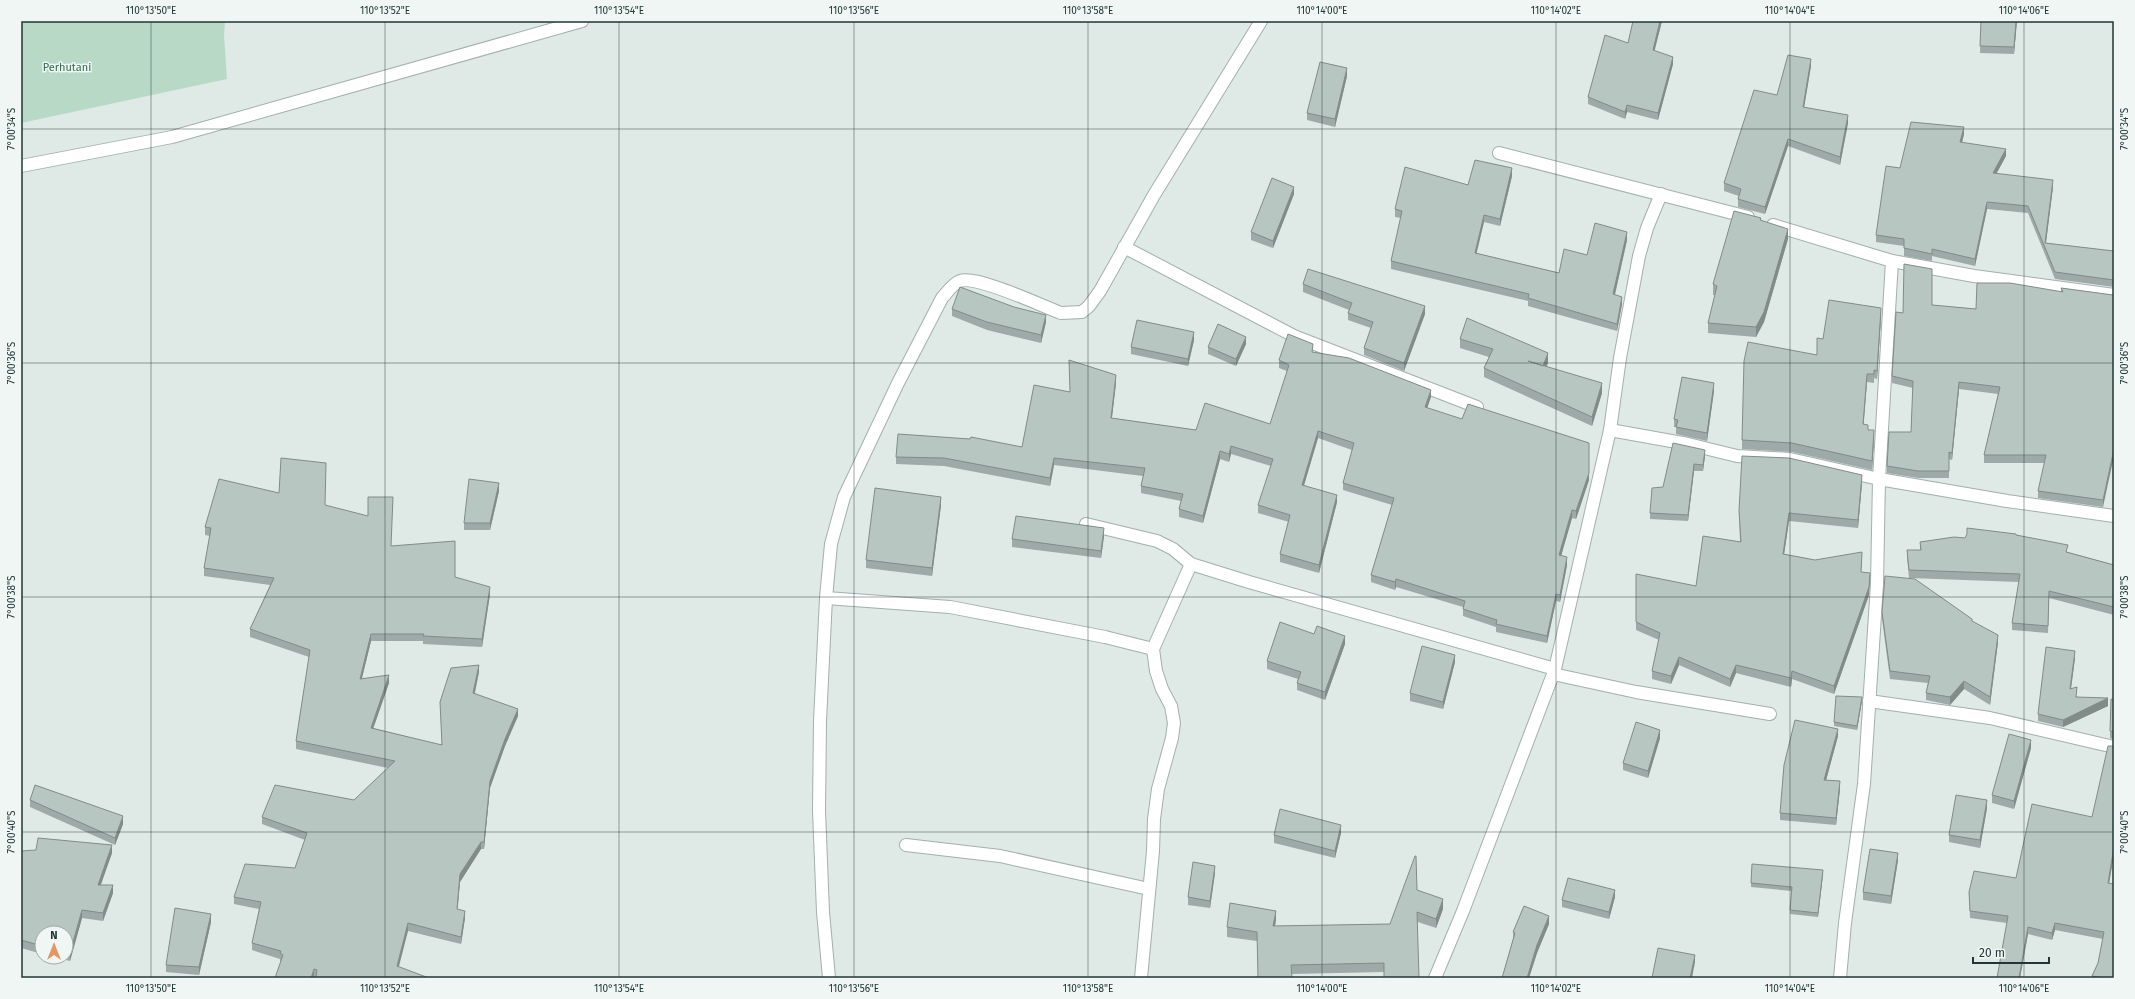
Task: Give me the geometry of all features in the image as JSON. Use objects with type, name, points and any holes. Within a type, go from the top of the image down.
[{"type":"street","points":[[21,166],[172,137],[582,21]]},
{"type":"street","points":[[829,978],[825,942],[819,835],[820,721],[826,598],[831,544],[844,497],[898,383],[942,298],[952,287],[960,281],[976,281],[1061,313],[1076,314],[1089,306],[1100,291],[1124,247],[1260,21]]},
{"type":"street","points":[[1499,153],[1759,220],[1892,261],[1974,276],[2114,295]]},
{"type":"street","points":[[1435,978],[1463,911],[1554,671],[1610,430],[1620,358],[1639,256],[1647,228],[1661,194]]},
{"type":"street","points":[[1124,247],[1294,336],[1414,381],[1477,407]]},
{"type":"street","points":[[1840,978],[1864,784],[1878,584],[1879,479],[1892,261]]},
{"type":"street","points":[[1610,430],[1688,444],[1737,456],[1780,458],[1812,463],[1879,479],[2007,501],[2114,516]]},
{"type":"street","points":[[1086,524],[1157,541],[1173,549],[1191,564],[1554,671],[1636,692],[1770,714]]},
{"type":"street","points":[[1141,978],[1154,818],[1158,789],[1172,738],[1174,723],[1171,706],[1162,689],[1156,671],[1153,649],[1191,564]]},
{"type":"street","points":[[826,598],[950,607],[1105,637],[1153,649]]},
{"type":"street","points":[[1870,701],[1990,718],[2114,747]]},
{"type":"street","points":[[906,845],[1000,856],[1149,889]]},
{"type":"green space","name":"Perhutani","points":[[21,21],[225,21],[224,35],[227,79],[21,123]]},
{"type":"building","points":[[1633,21],[1660,21],[1653,50],[1673,57],[1658,113],[1627,105],[1625,112],[1588,97],[1605,35],[1628,43]]},
{"type":"building","points":[[1981,21],[2016,21],[2014,47],[1980,46]]},
{"type":"building","points":[[1788,55],[1811,59],[1803,107],[1848,115],[1840,157],[1788,139],[1765,207],[1738,199],[1741,189],[1724,183],[1754,90],[1777,95]]},
{"type":"building","points":[[1320,62],[1347,68],[1335,119],[1307,113]]},
{"type":"building","points":[[1911,122],[1964,127],[1960,142],[2006,149],[1993,173],[2053,180],[2045,243],[2114,251],[2114,280],[2055,272],[2028,206],[1987,202],[1975,259],[1932,249],[1932,254],[1904,248],[1904,239],[1876,235],[1886,166],[1900,168]]},
{"type":"building","points":[[1475,160],[1512,168],[1500,219],[1484,215],[1475,253],[1559,273],[1564,249],[1587,255],[1595,223],[1627,232],[1613,294],[1622,297],[1617,324],[1528,298],[1529,294],[1391,261],[1402,211],[1395,209],[1405,167],[1468,185]]},
{"type":"building","points":[[1272,178],[1294,187],[1273,241],[1251,232]]},
{"type":"building","points":[[1734,211],[1761,218],[1760,220],[1788,229],[1764,312],[1756,327],[1708,323],[1717,286],[1713,284]]},
{"type":"building","points":[[1904,264],[1932,269],[1932,305],[1976,309],[1977,283],[2010,283],[2063,292],[2061,288],[2114,295],[2114,449],[2103,500],[2038,491],[2046,455],[1984,455],[2000,387],[1959,382],[1952,453],[1949,452],[1949,471],[1918,471],[1887,466],[1889,432],[1911,432],[1913,381],[1892,376],[1896,312],[1903,313]]},
{"type":"building","points":[[1308,269],[1425,306],[1404,363],[1364,348],[1373,322],[1348,313],[1352,303],[1303,284]]},
{"type":"building","points":[[960,287],[1014,307],[1046,315],[1041,335],[987,322],[952,309]]},
{"type":"building","points":[[1829,300],[1881,308],[1877,371],[1874,370],[1874,374],[1867,374],[1863,424],[1868,425],[1868,430],[1874,430],[1872,461],[1792,443],[1742,440],[1744,361],[1748,342],[1817,355],[1817,338],[1823,339]]},
{"type":"building","points":[[1467,318],[1548,353],[1543,366],[1602,383],[1592,417],[1484,368],[1493,349],[1460,339]]},
{"type":"building","points":[[1137,320],[1194,332],[1188,359],[1131,347]]},
{"type":"building","points":[[1218,324],[1246,337],[1236,359],[1208,347]]},
{"type":"building","points":[[1288,334],[1313,344],[1312,352],[1349,358],[1431,390],[1425,407],[1462,419],[1468,404],[1589,443],[1589,473],[1576,511],[1572,510],[1559,555],[1567,557],[1560,595],[1556,594],[1547,636],[1496,624],[1497,620],[1463,609],[1465,601],[1396,579],[1395,582],[1371,575],[1394,498],[1343,483],[1354,443],[1318,431],[1302,485],[1337,495],[1319,565],[1280,554],[1290,515],[1258,505],[1273,459],[1231,446],[1229,454],[1220,451],[1203,516],[1179,509],[1183,494],[1141,486],[1145,468],[1054,458],[1050,478],[944,458],[896,457],[898,434],[970,439],[971,437],[1022,447],[1034,385],[1070,392],[1069,360],[1116,375],[1111,418],[1196,430],[1205,403],[1270,424],[1289,365],[1279,360]]},
{"type":"building","points":[[1682,377],[1714,383],[1707,433],[1676,427],[1678,420],[1674,419]]},
{"type":"building","points":[[1673,443],[1705,450],[1703,465],[1694,464],[1688,515],[1650,513],[1652,488],[1663,487]]},
{"type":"building","points":[[1742,456],[1789,458],[1862,475],[1858,520],[1789,513],[1783,554],[1815,560],[1862,552],[1861,572],[1870,573],[1869,587],[1834,686],[1792,671],[1791,678],[1736,665],[1730,679],[1679,657],[1671,676],[1652,671],[1660,633],[1636,622],[1636,574],[1696,586],[1703,536],[1741,542],[1739,511]]},
{"type":"building","points":[[281,458],[326,463],[325,505],[368,516],[368,497],[393,497],[391,546],[455,541],[455,577],[490,587],[482,639],[423,636],[424,634],[371,634],[360,679],[389,675],[371,728],[442,745],[440,702],[451,668],[479,665],[473,693],[518,709],[505,739],[490,781],[484,842],[481,842],[460,874],[457,909],[465,911],[461,937],[408,923],[397,966],[429,978],[316,978],[317,970],[314,969],[311,978],[275,978],[283,955],[280,953],[281,951],[252,943],[261,902],[234,897],[245,864],[295,868],[307,833],[262,817],[275,785],[354,800],[395,761],[296,741],[310,650],[250,629],[274,578],[204,568],[211,528],[205,527],[219,479],[279,493]]},
{"type":"building","points":[[469,479],[499,483],[490,523],[464,523]]},
{"type":"building","points":[[875,488],[941,497],[932,568],[866,560]]},
{"type":"building","points":[[1016,516],[1104,528],[1101,551],[1012,539]]},
{"type":"building","points":[[1967,528],[2016,534],[2068,545],[2066,552],[2114,565],[2114,607],[2049,591],[2048,626],[2012,623],[2020,574],[1909,570],[1907,550],[1921,550],[1920,542],[1954,537],[1965,538]]},
{"type":"building","points":[[1885,576],[1915,579],[1972,619],[1972,621],[1998,635],[1990,697],[1964,681],[1950,697],[1926,693],[1930,676],[1890,671],[1882,612]]},
{"type":"building","points":[[1280,622],[1314,634],[1317,626],[1345,636],[1325,692],[1297,683],[1301,672],[1267,661]]},
{"type":"building","points":[[1422,646],[1455,655],[1443,702],[1410,693]]},
{"type":"building","points":[[2046,647],[2075,651],[2070,689],[2077,687],[2076,697],[2108,698],[2063,720],[2038,714]]},
{"type":"building","points":[[1836,696],[1862,697],[1857,726],[1834,722]]},
{"type":"building","points":[[2111,699],[2114,699],[2114,732],[2110,731]]},
{"type":"building","points":[[1795,720],[1838,729],[1824,780],[1840,781],[1836,818],[1780,813],[1784,765]]},
{"type":"building","points":[[1636,722],[1660,730],[1648,771],[1623,763]]},
{"type":"building","points":[[2009,734],[2031,740],[2014,801],[1992,795]]},
{"type":"building","points":[[2108,746],[2114,746],[2114,847],[2108,883],[2114,884],[2114,978],[2092,976],[2098,963],[2104,932],[2055,923],[2052,933],[2028,927],[2019,978],[1997,978],[2008,916],[1970,911],[1969,892],[1974,871],[2016,878],[2032,804],[2092,817]]},
{"type":"building","points":[[35,785],[123,816],[115,838],[30,800]]},
{"type":"building","points":[[1956,795],[1987,800],[1980,840],[1949,835]]},
{"type":"building","points":[[1280,809],[1341,825],[1335,851],[1274,835]]},
{"type":"building","points":[[38,838],[112,845],[98,885],[113,885],[103,913],[82,910],[74,939],[74,925],[34,925],[34,944],[21,940],[21,851],[36,850]]},
{"type":"building","points":[[1870,849],[1898,853],[1891,896],[1863,892]]},
{"type":"building","points":[[1415,856],[1417,890],[1443,899],[1436,919],[1417,912],[1419,978],[1384,978],[1384,963],[1291,965],[1292,978],[1258,978],[1257,932],[1227,927],[1230,903],[1276,911],[1273,926],[1390,924]]},
{"type":"building","points":[[1193,862],[1215,866],[1210,901],[1188,897]]},
{"type":"building","points":[[1752,864],[1823,870],[1818,913],[1790,910],[1792,887],[1751,883]]},
{"type":"building","points":[[1568,878],[1615,890],[1609,912],[1562,900]]},
{"type":"building","points":[[1524,906],[1549,916],[1537,945],[1527,978],[1502,978],[1515,933],[1513,932]]},
{"type":"building","points":[[175,908],[211,914],[199,967],[166,965]]},
{"type":"building","points":[[1658,948],[1695,955],[1690,978],[1652,978]]}]
